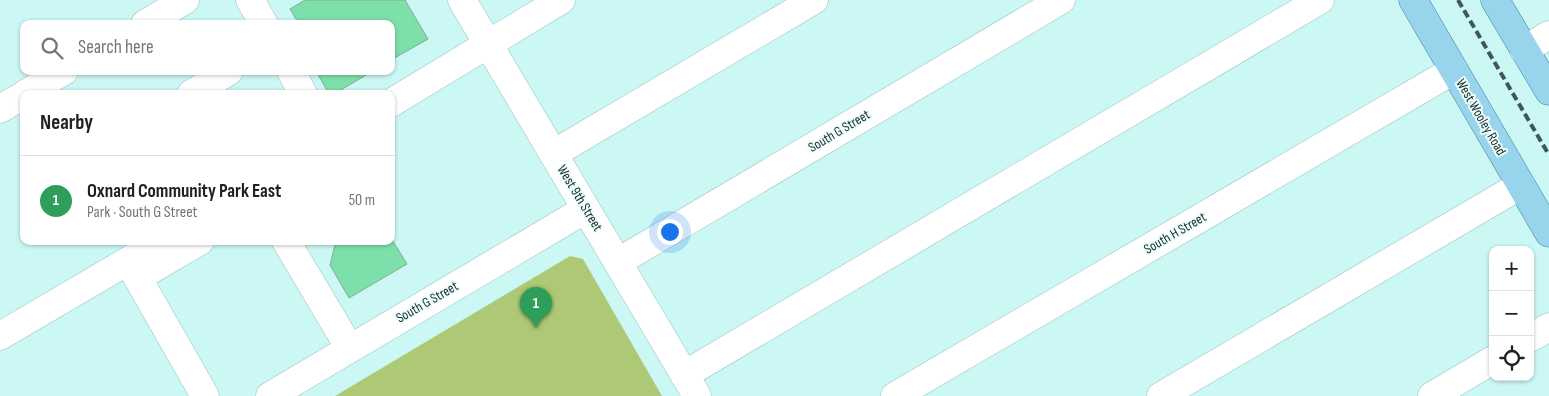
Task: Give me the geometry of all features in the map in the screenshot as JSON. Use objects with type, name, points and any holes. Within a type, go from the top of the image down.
[{"type":"main road","name":"West Wooley Road","points":[[1413,0],[1549,233]]},
{"type":"main road","points":[[1495,0],[1549,91]]},
{"type":"street","points":[[152,20],[185,0]]},
{"type":"street","points":[[250,0],[262,20]]},
{"type":"street","name":"West 9th Street","points":[[462,0],[690,385]]},
{"type":"street","points":[[395,101],[561,0]]},
{"type":"street","points":[[554,154],[814,0]]},
{"type":"street","name":"South G Street","points":[[618,262],[1061,0]]},
{"type":"street","points":[[690,385],[1320,0]]},
{"type":"street","points":[[1524,50],[1549,35]]},
{"type":"street","name":"South H Street","points":[[895,396],[1454,70]]},
{"type":"street","points":[[31,90],[57,75]]},
{"type":"street","points":[[198,90],[222,75]]},
{"type":"street","points":[[293,75],[302,90]]},
{"type":"street","points":[[0,108],[20,96]]},
{"type":"street","points":[[1161,396],[1521,185]]},
{"type":"street","name":"South G Street","points":[[270,396],[349,347],[586,209]]},
{"type":"street","points":[[132,269],[158,245]]},
{"type":"street","points":[[0,336],[132,269],[190,245]]},
{"type":"street","points":[[288,245],[349,347]]},
{"type":"street","points":[[132,269],[205,396]]},
{"type":"street","points":[[1533,336],[1549,327]]},
{"type":"street","points":[[1432,396],[1489,362]]},
{"type":"green space","points":[[570,256],[583,259],[662,396],[335,396]]},
{"type":"building","points":[[305,0],[405,0],[428,39],[395,58],[395,20],[297,20],[290,9]]},
{"type":"building","points":[[318,75],[366,75],[341,90],[327,90]]},
{"type":"building","points":[[395,244],[407,264],[349,298],[330,265],[335,245]]},
{"type":"railway","points":[[1458,0],[1549,155]]},
{"type":"place","name":"Oxnard Community Park East","points":[[536,328]]}]
